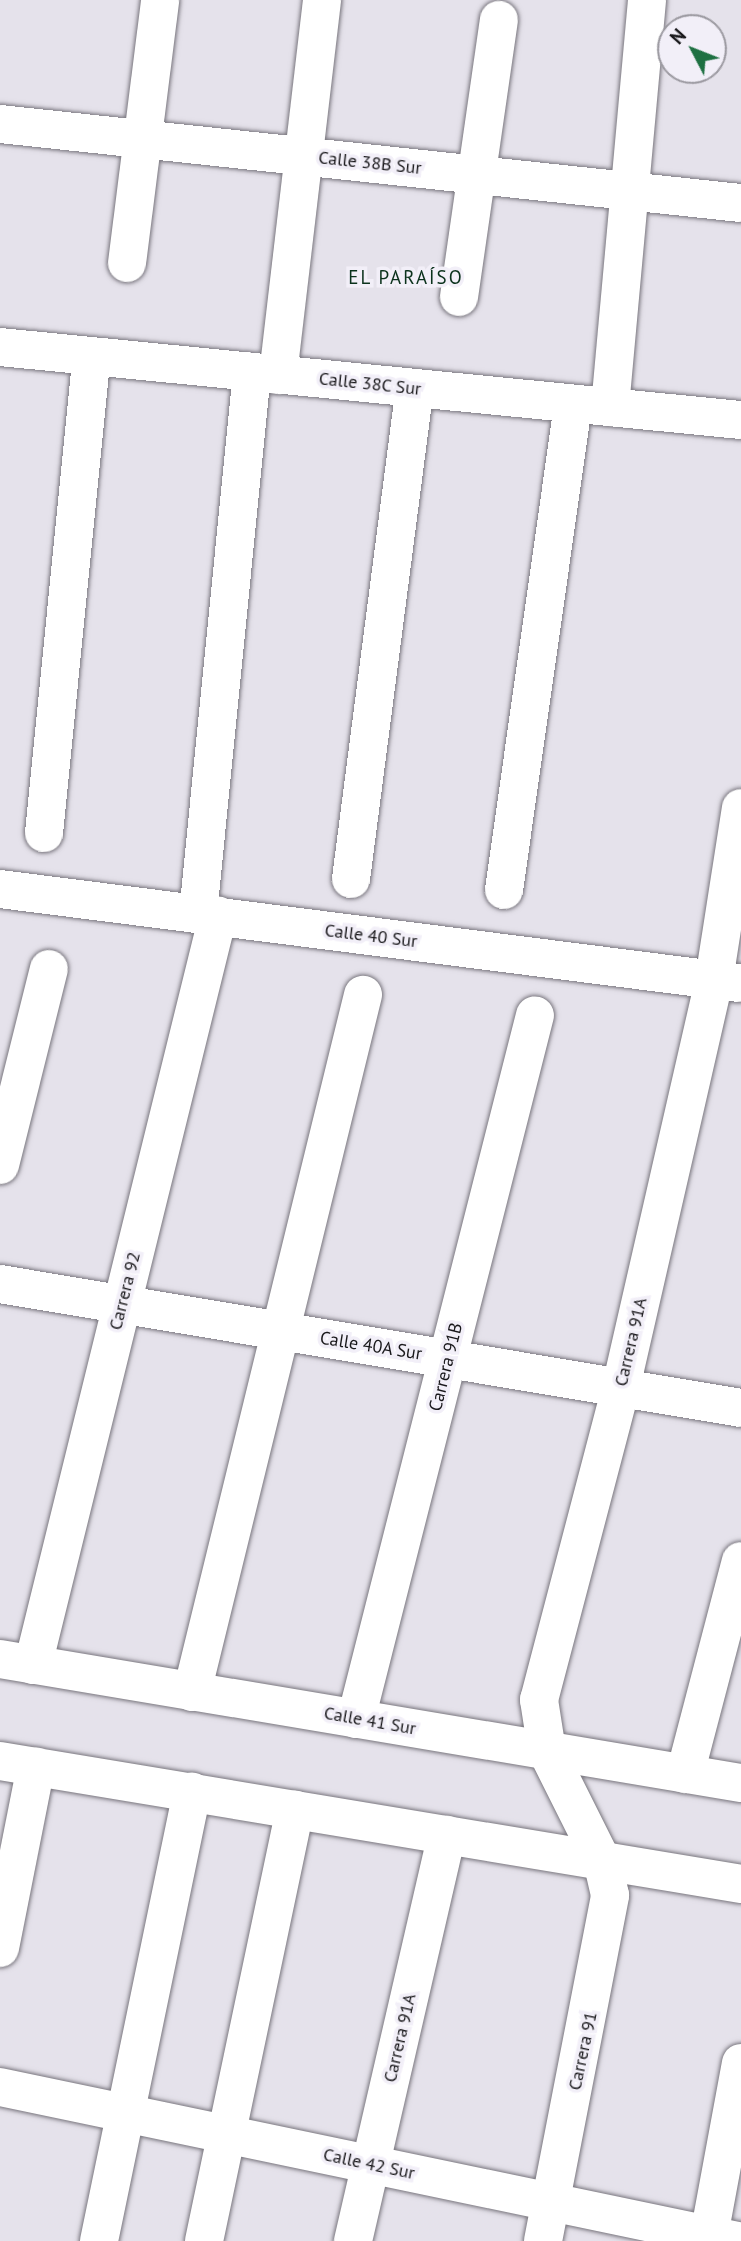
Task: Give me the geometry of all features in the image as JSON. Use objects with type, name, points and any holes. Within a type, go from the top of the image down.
[{"type":"street","points":[[127,263],[160,0]]},
{"type":"street","name":"Carrera 92","points":[[16,1662],[122,1305],[208,915],[265,373],[304,156],[322,0]]},
{"type":"street","points":[[504,890],[630,191],[647,0]]},
{"type":"street","points":[[459,297],[499,20]]},
{"type":"street","name":"Calle 38B Sur","points":[[0,124],[741,202]]},
{"type":"street","name":"Calle 38C Sur","points":[[0,347],[741,420]]},
{"type":"street","points":[[44,834],[92,356]]},
{"type":"street","points":[[351,879],[415,388]]},
{"type":"street","name":"Carrera 91A","points":[[602,1861],[547,1751],[539,1700],[728,982],[741,811]]},
{"type":"street","name":"Calle 40 Sur","points":[[0,889],[728,982]]},
{"type":"street","points":[[0,1165],[48,969]]},
{"type":"street","points":[[192,1692],[363,995]]},
{"type":"street","name":"Carrera 91B","points":[[356,1719],[535,1016]]},
{"type":"street","name":"Calle 40A Sur","points":[[0,1284],[741,1408]]},
{"type":"street","points":[[685,1774],[741,1561]]},
{"type":"street","name":"Calle 41 Sur","points":[[16,1662],[741,1783]]},
{"type":"street","points":[[0,1948],[18,1764],[741,1884]]},
{"type":"street","points":[[99,2241],[192,1793]]},
{"type":"street","points":[[204,2241],[295,1810]]},
{"type":"street","name":"Carrera 91A","points":[[353,2241],[447,1835]]},
{"type":"street","name":"Carrera 91","points":[[543,2241],[606,1940],[610,1895],[602,1861]]},
{"type":"street","points":[[718,2239],[741,2063]]},
{"type":"street","name":"Calle 42 Sur","points":[[0,2087],[718,2239]]},
{"type":"district","name":"EL PARAÍSO","points":[[406,278]]}]
